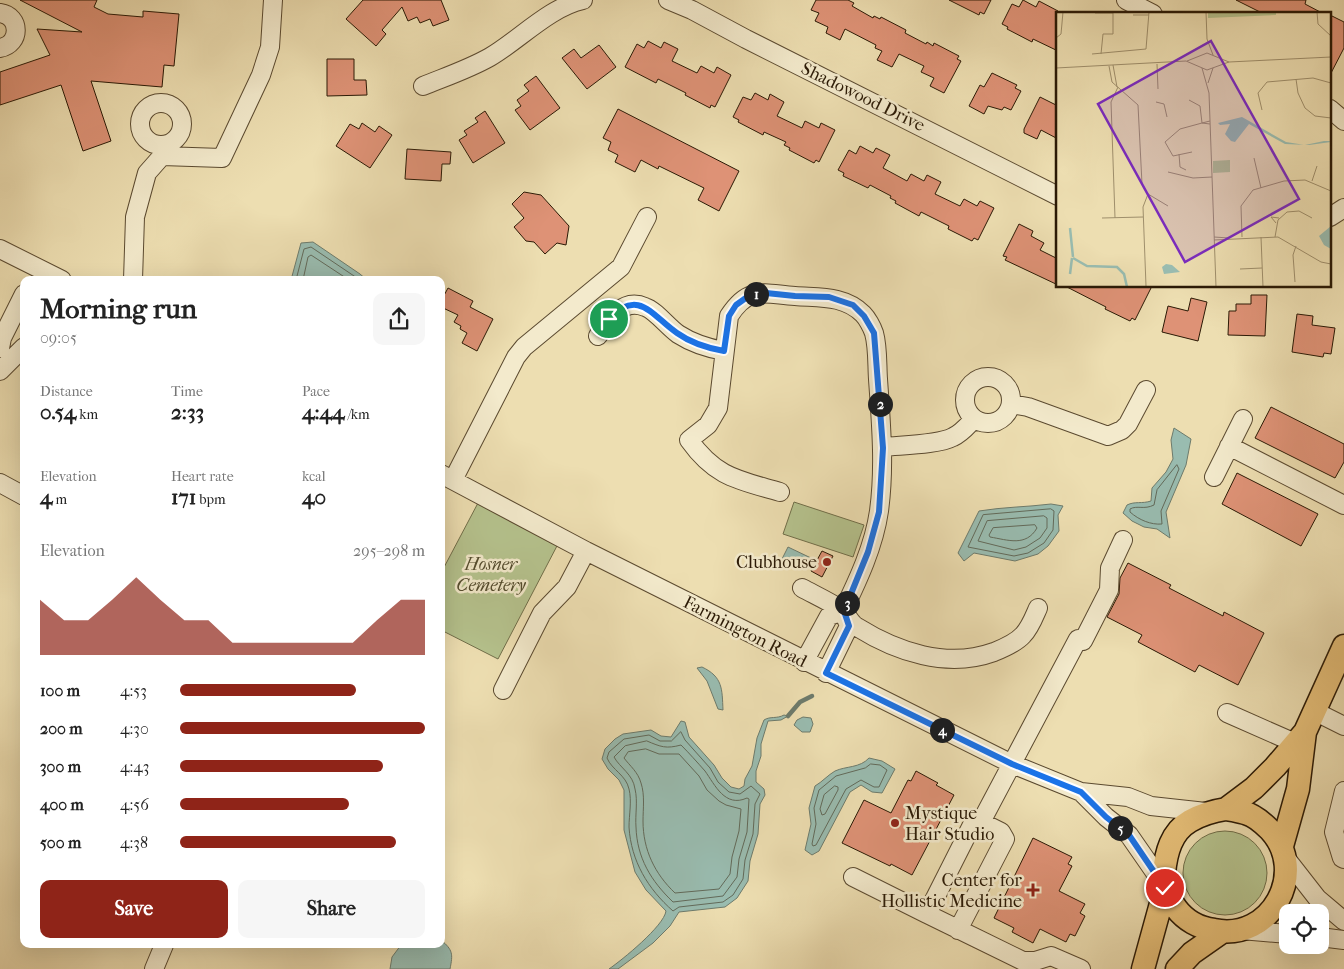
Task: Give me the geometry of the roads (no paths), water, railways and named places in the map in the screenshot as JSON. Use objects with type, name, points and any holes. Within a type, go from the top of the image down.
[{"type":"main road","points":[[1143,969],[1164,886],[1166,854],[1174,836],[1188,822],[1216,811],[1254,788],[1274,767],[1305,729],[1344,646]]},
{"type":"main road","points":[[1177,969],[1192,953],[1231,931],[1258,922],[1272,910],[1282,894],[1286,876],[1283,851],[1298,789],[1305,729]]},
{"type":"main road","points":[[1216,811],[1246,813],[1264,823],[1283,851]]},
{"type":"main road","points":[[1164,886],[1176,908],[1189,920],[1204,929],[1231,931]]},
{"type":"street","points":[[133,276],[135,217],[147,173],[163,151],[222,158],[261,75],[270,46],[273,0]]},
{"type":"street","name":"Shadowood Drive","points":[[668,0],[692,10],[746,40],[1056,195]]},
{"type":"street","points":[[1126,0],[1149,12]]},
{"type":"street","points":[[422,86],[492,56],[529,29],[575,1]]},
{"type":"street","points":[[0,13],[12,19],[17,30],[14,40],[5,47],[0,48]]},
{"type":"street","points":[[1332,111],[1344,121]]},
{"type":"street","points":[[1332,216],[1344,208]]},
{"type":"street","points":[[447,477],[516,357],[524,347],[621,267],[647,216]]},
{"type":"street","points":[[0,249],[34,274]]},
{"type":"street","points":[[780,492],[734,478],[715,469],[699,454],[689,440],[708,425],[718,408],[729,316],[736,305],[750,295],[766,293],[829,297],[853,305],[864,316],[874,333],[883,448],[879,512],[868,552],[844,611],[849,626],[826,673]]},
{"type":"street","points":[[0,348],[2,338],[20,302]]},
{"type":"street","points":[[598,336],[615,312],[626,306],[635,305],[646,307],[676,333],[692,342],[724,351]]},
{"type":"street","points":[[0,371],[20,351]]},
{"type":"street","points":[[983,376],[991,376],[1005,382],[1012,396],[1011,404],[1009,412],[997,422],[989,423],[974,419],[965,406],[966,391],[976,379],[983,376]]},
{"type":"street","points":[[1011,404],[1028,407],[1108,436],[1122,430],[1128,424],[1146,390]]},
{"type":"street","points":[[883,448],[940,441],[953,437],[974,419]]},
{"type":"street","points":[[1214,477],[1243,419]]},
{"type":"street","points":[[1229,446],[1344,505]]},
{"type":"street","name":"Farmington Road","points":[[447,477],[586,551],[804,662],[1012,764],[1081,792],[1128,797],[1151,806],[1216,811]]},
{"type":"street","points":[[0,483],[20,494]]},
{"type":"street","points":[[981,822],[1109,590],[1110,568],[1122,540]]},
{"type":"street","points":[[503,690],[542,613],[566,587],[586,551]]},
{"type":"street","points":[[802,588],[844,611],[854,626],[903,651],[944,659],[966,659],[982,656],[1015,642],[1024,635],[1038,608]]},
{"type":"street","points":[[804,662],[828,616],[844,611]]},
{"type":"street","points":[[1227,713],[1305,729],[1344,726]]},
{"type":"street","points":[[1344,791],[1334,832],[1344,859]]},
{"type":"street","name":"Farmington Road","points":[[1081,792],[1106,817],[1129,835],[1164,886]]},
{"type":"street","points":[[926,914],[975,819],[1001,832],[1005,839],[958,930]]},
{"type":"street","points":[[1283,851],[1317,898],[1344,921]]},
{"type":"street","points":[[853,877],[1023,961],[1035,961],[1051,956],[1081,969]]},
{"type":"street","points":[[1231,931],[1279,934]]},
{"type":"street","points":[[1329,938],[1344,940]]},
{"type":"street","points":[[154,969],[163,948]]},
{"type":"water","points":[[313,242],[362,276],[292,276],[301,243]]},
{"type":"water","points":[[1174,428],[1191,439],[1186,465],[1166,512],[1170,538],[1157,529],[1144,527],[1132,521],[1123,513],[1127,505],[1151,501],[1152,488],[1166,472],[1173,459],[1171,440]]},
{"type":"water","points":[[1051,504],[1063,506],[1058,515],[1059,531],[1048,546],[1038,554],[1015,561],[974,553],[964,561],[958,553],[979,511]]},
{"type":"water","points":[[788,547],[811,558],[806,568],[795,563],[793,567],[781,561]]},
{"type":"water","points":[[702,667],[718,679],[723,710],[718,709],[707,681],[697,668]]},
{"type":"water","points":[[784,715],[788,716],[781,720],[768,721],[761,744],[761,756],[756,771],[756,782],[764,789],[765,795],[760,804],[758,834],[750,861],[748,881],[737,898],[725,907],[679,912],[670,926],[653,943],[618,969],[609,969],[651,934],[664,917],[666,911],[646,890],[635,872],[624,830],[624,790],[619,780],[608,769],[602,759],[605,749],[623,734],[651,730],[661,736],[671,737],[681,721],[685,722],[689,737],[714,765],[722,778],[731,787],[739,789],[744,786],[745,779],[752,766],[757,738],[764,720]]},
{"type":"water","points":[[803,717],[811,718],[813,724],[810,732],[802,732],[794,725],[797,720]]},
{"type":"water","points":[[869,758],[882,761],[895,769],[882,793],[872,792],[861,785],[850,792],[819,851],[812,855],[805,850],[811,824],[809,808],[815,786],[835,771],[857,765]]},
{"type":"water","points":[[445,944],[451,953],[452,960],[450,969],[390,969],[392,957],[399,948],[445,948]]},
{"type":"waterway","points":[[788,716],[800,702],[812,696]]},
{"type":"place","name":"Clubhouse","points":[[827,562]]},
{"type":"place","name":"Mystique Hair Studio","points":[[895,823]]},
{"type":"place","name":"Center for Hollistic Medicine","points":[[1033,890]]},
{"type":"park label","name":"Hosner Cemetery","points":[[491,574]]}]
